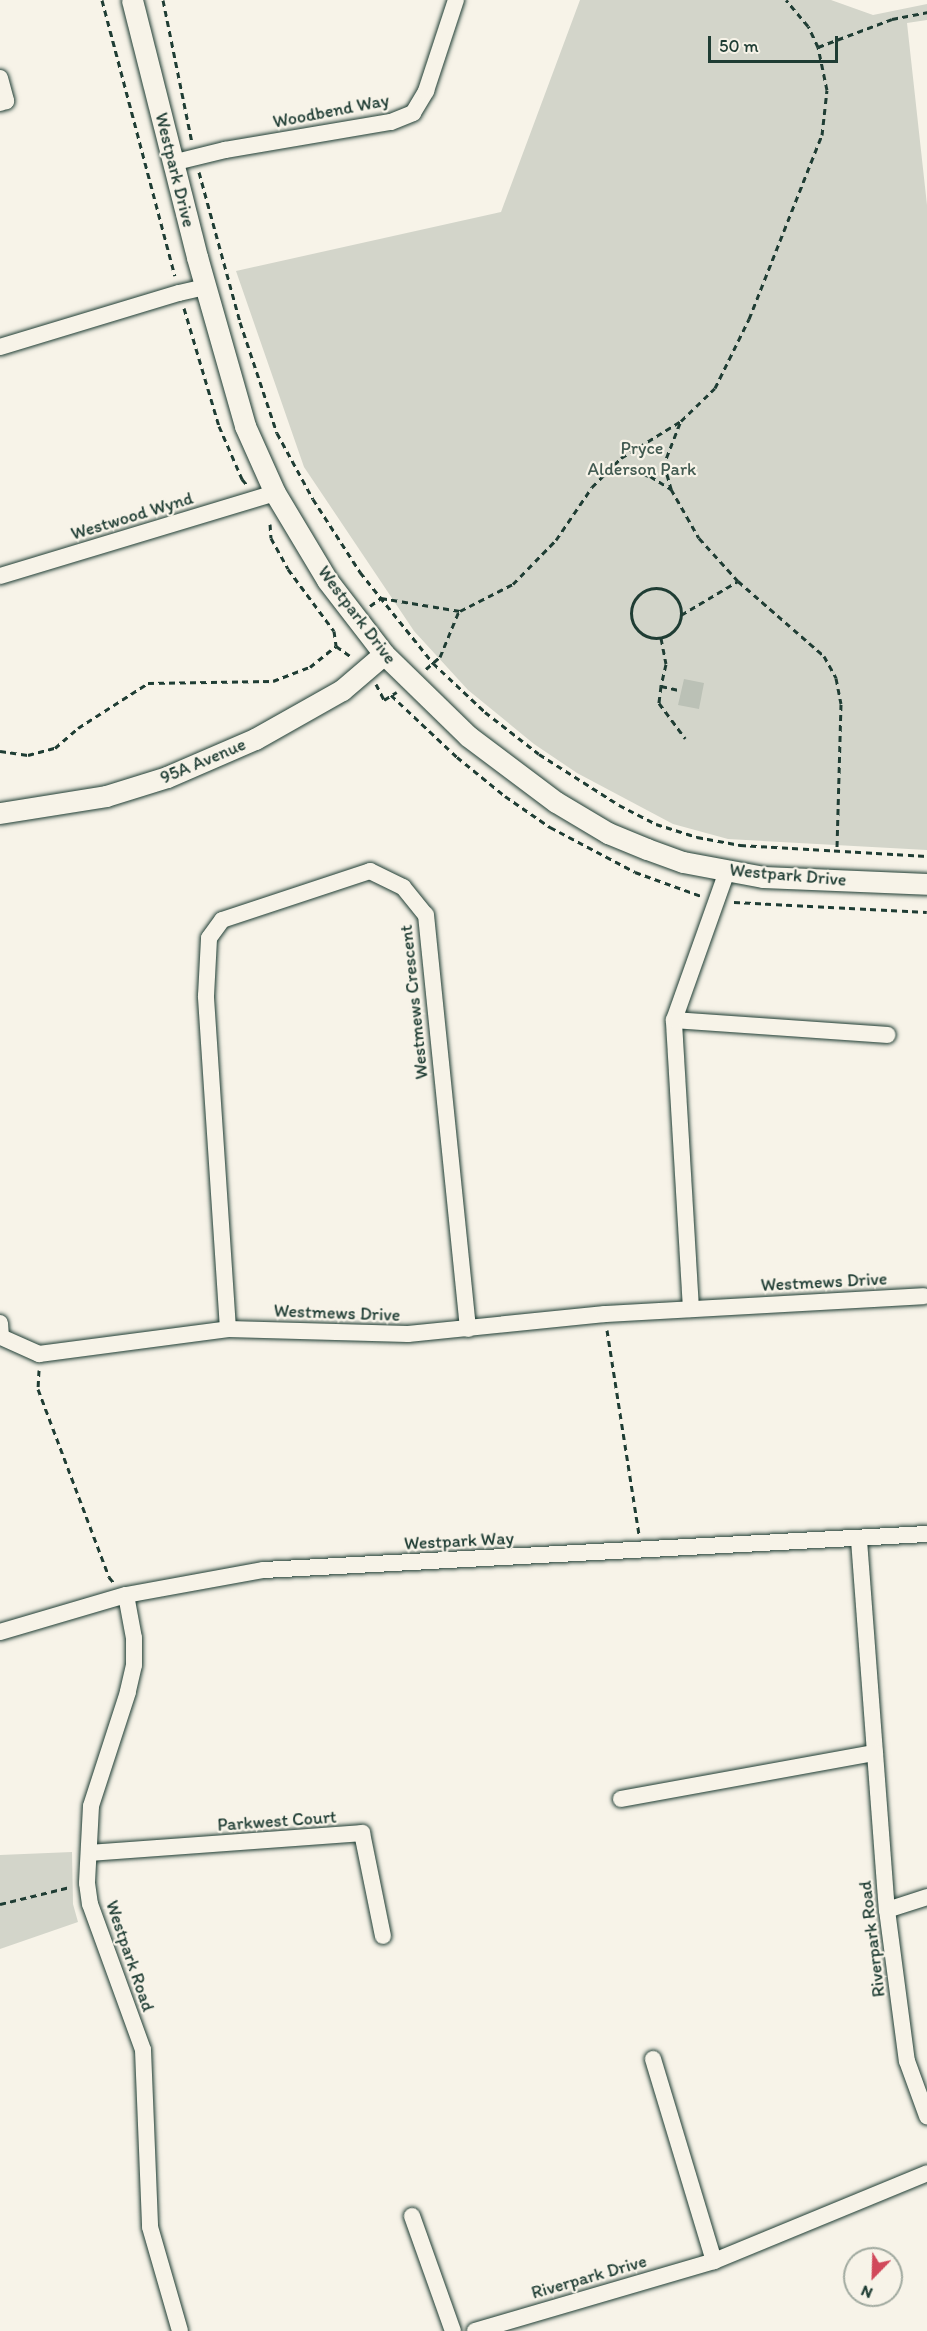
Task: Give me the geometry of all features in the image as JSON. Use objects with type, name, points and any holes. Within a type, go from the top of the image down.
[{"type":"street","name":"Westpark Drive","points":[[132,0],[172,163],[246,426],[274,493],[327,580],[384,654],[468,736],[556,802],[608,833],[684,862],[763,877],[927,884]]},
{"type":"street","name":"Woodbend Way","points":[[172,163],[391,122],[413,113],[426,91],[456,0]]},
{"type":"street","points":[[0,78],[6,101],[0,103]]},
{"type":"street","points":[[0,347],[206,287]]},
{"type":"street","name":"Westwood Wynd","points":[[0,576],[274,493]]},
{"type":"street","name":"95A Avenue","points":[[0,813],[106,796],[167,777],[255,739],[342,690],[384,654]]},
{"type":"street","name":"Westmews Crescent","points":[[228,1329],[206,996],[209,938],[222,920],[370,871],[403,886],[426,915],[468,1329]]},
{"type":"street","points":[[690,1309],[674,1020],[728,871]]},
{"type":"street","points":[[674,1020],[887,1035]]},
{"type":"street","name":"Westmews Drive","points":[[39,1354],[228,1329],[408,1334],[605,1314],[923,1296]]},
{"type":"street","points":[[0,1323],[1,1337],[39,1354]]},
{"type":"street","name":"Westpark Way","points":[[0,1632],[126,1595],[264,1570],[859,1540],[927,1534]]},
{"type":"street","name":"Riverpark Road","points":[[859,1540],[887,1910],[907,2061],[927,2116]]},
{"type":"street","name":"Westpark Road","points":[[126,1595],[134,1638],[134,1665],[128,1692],[91,1806],[87,1883],[90,1904],[142,2050],[150,2227],[180,2331]]},
{"type":"street","points":[[621,1799],[875,1754]]},
{"type":"street","name":"Parkwest Court","points":[[90,1853],[362,1833],[383,1936]]},
{"type":"street","points":[[887,1910],[927,1898]]},
{"type":"street","points":[[653,2059],[714,2261]]},
{"type":"street","name":"Riverpark Drive","points":[[475,2331],[714,2261],[927,2173]]},
{"type":"street","points":[[412,2216],[453,2331]]},
{"type":"path","points":[[163,0],[195,157],[240,322],[277,433],[313,499],[360,572],[433,663],[485,712],[539,754],[619,805],[656,824],[697,837],[740,845],[927,856]]},
{"type":"path","points":[[334,631],[381,598],[459,611],[513,584],[556,540],[592,488],[612,466],[681,421],[715,388],[748,319],[822,135],[827,90],[818,47],[808,26],[786,0]]},
{"type":"path","points":[[818,47],[892,19],[927,12]]},
{"type":"path","points":[[681,421],[664,464],[671,489],[699,538],[738,581],[824,656],[836,678],[841,704],[837,851]]},
{"type":"path","points":[[612,466],[650,476],[671,489]]},
{"type":"path","points":[[681,615],[738,581]]},
{"type":"path","points":[[648,590],[664,590],[677,600],[681,615],[675,630],[660,638],[645,635],[634,623],[632,607],[636,600],[648,590]]},
{"type":"path","points":[[391,695],[411,682],[440,657],[459,611]]},
{"type":"path","points":[[660,638],[666,664],[659,703],[685,738]]},
{"type":"path","points":[[0,751],[28,754],[55,748],[78,728],[148,683],[273,681],[310,667],[336,646]]},
{"type":"path","points":[[661,686],[678,690]]},
{"type":"path","points":[[605,1314],[641,1551]]},
{"type":"path","points":[[39,1354],[38,1389],[109,1577],[126,1595]]},
{"type":"path","points":[[0,1904],[87,1883]]},
{"type":"green space","name":"Pryce Alderson Park","points":[[580,0],[831,0],[873,15],[927,4],[927,20],[907,23],[927,205],[927,850],[728,839],[673,824],[577,773],[534,744],[468,690],[414,631],[304,467],[236,271],[501,212]]},
{"type":"green space","points":[[72,1852],[73,1904],[78,1922],[0,1949],[0,1855]]},
{"type":"building","points":[[684,679],[704,683],[699,709],[678,705]]}]
